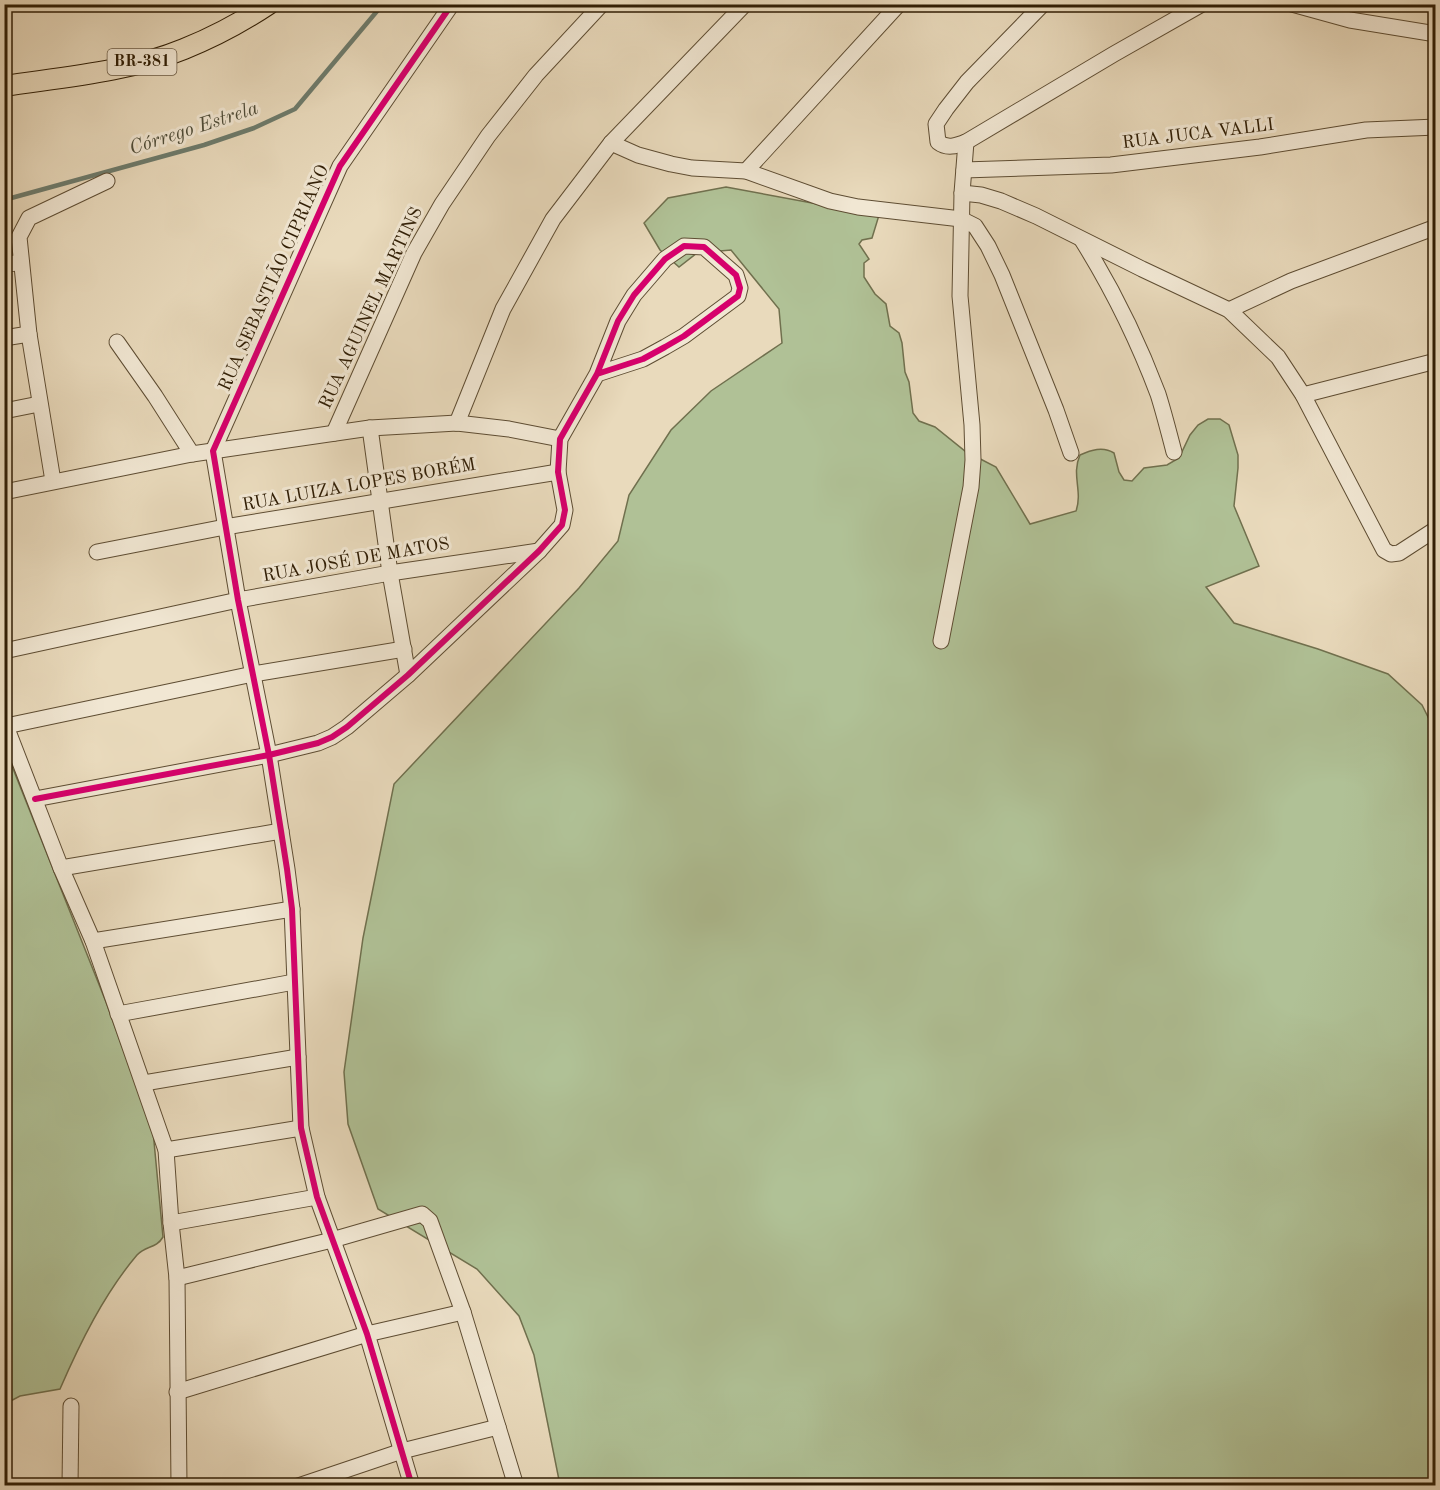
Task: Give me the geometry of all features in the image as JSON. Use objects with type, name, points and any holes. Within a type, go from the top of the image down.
[{"type":"main road","name":"BR-381","points":[[4,86],[133,65],[182,50],[232,28],[269,4]]},
{"type":"street","name":"RUA SEBASTIÃO CIPRIANO","points":[[213,451],[339,166],[452,4]]},
{"type":"street","name":"RUA AGUINEL MARTINS","points":[[334,433],[414,253],[441,204],[488,136],[536,75],[602,4]]},
{"type":"street","points":[[458,423],[503,309],[553,219],[611,143],[746,4]]},
{"type":"street","points":[[746,171],[899,4]]},
{"type":"street","points":[[1043,4],[967,82],[936,124],[938,142],[943,147],[966,142],[1202,4]]},
{"type":"street","points":[[1292,4],[1350,20],[1436,34]]},
{"type":"street","name":"RUA JUCA VALLI","points":[[964,170],[1111,165],[1260,147],[1366,130],[1436,127]]},
{"type":"street","points":[[941,640],[971,487],[973,460],[960,296],[961,219],[966,142]]},
{"type":"street","points":[[611,143],[638,155],[671,164],[692,168],[746,171],[830,201],[858,207],[961,219],[975,226],[1002,275],[1071,453]]},
{"type":"street","points":[[53,482],[29,334],[19,237],[29,218],[107,181]]},
{"type":"street","points":[[962,194],[981,195],[1036,216],[1229,310],[1278,357],[1303,395],[1384,550],[1390,554],[1399,553],[1436,529]]},
{"type":"street","points":[[1229,310],[1291,281],[1436,227]]},
{"type":"street","points":[[1082,240],[1105,277],[1143,356],[1158,396],[1174,452]]},
{"type":"street","points":[[35,799],[269,755],[332,737],[408,675],[539,551],[562,525],[565,510],[558,472],[560,439],[597,374],[618,321],[634,295],[665,259],[684,246],[704,247],[736,275],[740,288],[738,296],[684,336],[643,359],[597,374]]},
{"type":"street","points":[[4,265],[21,262]]},
{"type":"street","points":[[4,338],[29,334]]},
{"type":"street","points":[[117,342],[192,454]]},
{"type":"street","points":[[1303,395],[1436,360]]},
{"type":"street","points":[[4,411],[39,404]]},
{"type":"street","points":[[4,492],[192,454],[370,428],[458,423],[509,429],[560,439]]},
{"type":"street","points":[[370,428],[390,573],[408,675]]},
{"type":"street","points":[[213,451],[238,600],[269,755],[292,909],[301,1128],[316,1197],[368,1334],[412,1485]]},
{"type":"street","name":"RUA LUIZA LOPES BORÉM","points":[[97,552],[380,500],[558,472]]},
{"type":"street","name":"RUA JOSÉ DE MATOS","points":[[4,651],[238,600],[390,573],[539,551]]},
{"type":"street","points":[[179,1485],[177,1278],[166,1150],[93,941],[5,724],[253,674],[404,649]]},
{"type":"street","points":[[62,868],[281,831]]},
{"type":"street","points":[[93,941],[292,909]]},
{"type":"street","points":[[118,1014],[294,982]]},
{"type":"street","points":[[144,1083],[298,1058]]},
{"type":"street","points":[[166,1150],[301,1128]]},
{"type":"street","points":[[171,1223],[316,1197]]},
{"type":"street","points":[[177,1278],[332,1240],[422,1214],[426,1216],[430,1221],[463,1312],[516,1485]]},
{"type":"street","points":[[177,1392],[368,1334],[463,1312]]},
{"type":"street","points":[[70,1485],[71,1406]]},
{"type":"street","points":[[297,1485],[402,1451],[498,1427]]},
{"type":"green space","points":[[726,187],[823,205],[880,212],[872,238],[862,240],[859,244],[869,259],[864,263],[864,277],[875,294],[886,304],[890,326],[899,333],[913,413],[919,421],[935,427],[965,451],[996,467],[1030,524],[1076,511],[1078,504],[1077,469],[1080,455],[1097,449],[1114,453],[1119,472],[1124,480],[1132,481],[1144,468],[1167,465],[1179,458],[1190,435],[1198,425],[1208,419],[1220,419],[1229,425],[1238,455],[1234,506],[1259,566],[1206,587],[1234,623],[1388,674],[1422,705],[1435,731],[1436,1468],[1432,1485],[560,1485],[534,1355],[519,1316],[477,1269],[378,1209],[348,1124],[344,1072],[363,938],[394,784],[579,588],[618,541],[629,495],[671,430],[711,391],[782,343],[779,309],[731,250],[697,253],[679,267],[660,250],[644,223],[668,198]]},
{"type":"green space","points":[[4,746],[106,1002],[153,1131],[163,1237],[137,1255],[103,1302],[60,1389],[20,1396],[5,1404]]},
{"type":"waterway","name":"Córrego Estrela","points":[[4,200],[204,145],[254,128],[295,109],[383,4]]},
{"type":"cycle path","points":[[412,1486],[367,1334],[317,1197],[301,1128],[292,909],[287,869],[269,755],[238,600],[213,451],[340,166],[452,4]]},
{"type":"cycle path","points":[[35,799],[269,755],[318,743],[347,727],[408,675],[539,551],[562,525],[565,510],[558,472],[560,439],[597,374],[618,321],[634,295],[665,259],[684,246],[704,247],[736,275],[740,288],[738,296],[684,336],[643,359],[597,374]]}]
